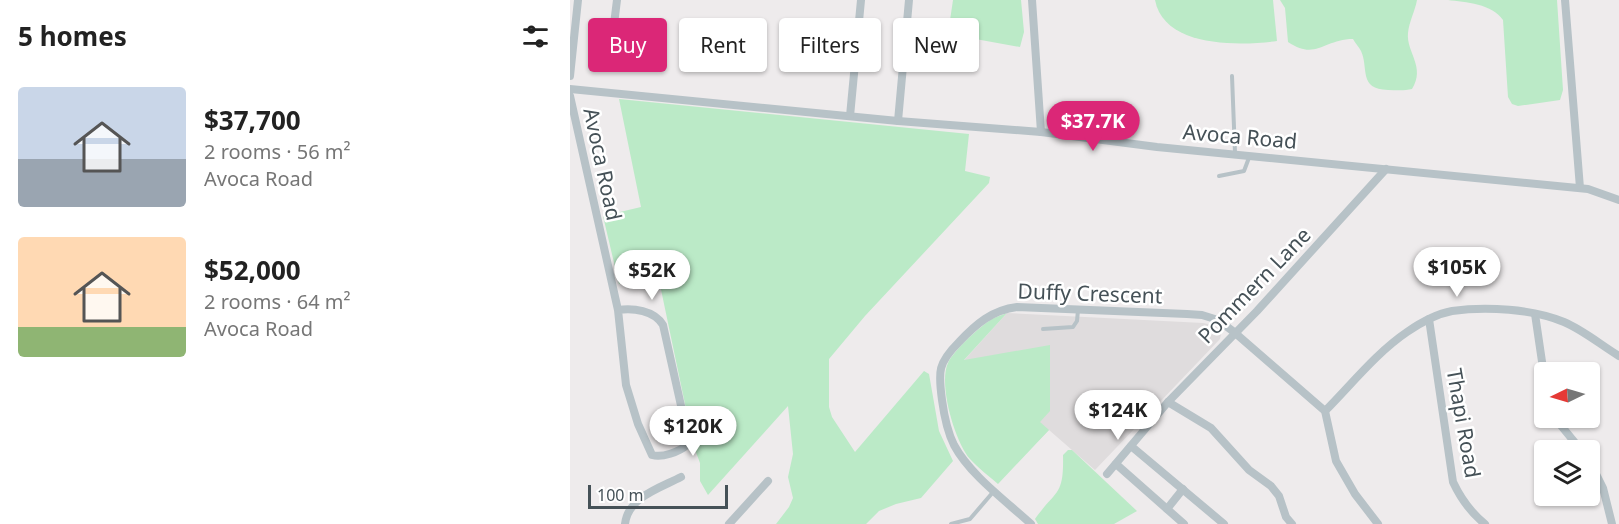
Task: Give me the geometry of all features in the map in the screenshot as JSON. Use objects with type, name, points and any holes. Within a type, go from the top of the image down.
[{"type":"street","points":[[570,76],[578,0]]},
{"type":"street","points":[[615,18],[617,0]]},
{"type":"street","points":[[850,116],[861,0]]},
{"type":"street","points":[[898,121],[909,0]]},
{"type":"street","points":[[1032,0],[1041,132]]},
{"type":"street","points":[[1565,0],[1580,188]]},
{"type":"street","name":"Avoca Road","points":[[570,89],[898,121],[1041,132],[1157,147],[1251,154],[1580,188],[1619,200]]},
{"type":"street","name":"Avoca Road","points":[[570,96],[618,310],[626,385],[650,453],[656,457],[678,451],[686,446],[688,441],[663,325],[658,318],[638,310],[618,310]]},
{"type":"street","name":"Pommern Lane","points":[[1107,474],[1168,402],[1273,293],[1386,169]]},
{"type":"street","name":"Duffy Crescent","points":[[1031,524],[968,465],[954,446],[949,434],[939,377],[944,359],[980,322],[1004,309],[1202,315],[1218,320],[1325,411]]},
{"type":"street","points":[[1378,524],[1350,487],[1336,461],[1325,411],[1392,344],[1429,319],[1452,311],[1489,310],[1535,314],[1567,323],[1619,356]]},
{"type":"street","points":[[1535,314],[1542,362]]},
{"type":"street","name":"Thapi Road","points":[[1429,319],[1453,482],[1467,506],[1485,524]]},
{"type":"street","points":[[1168,402],[1212,428],[1249,470],[1271,486],[1279,496],[1284,513],[1292,524]]},
{"type":"street","points":[[1563,428],[1573,440]]},
{"type":"street","points":[[1131,446],[1224,524]]},
{"type":"street","points":[[1116,464],[1184,524]]},
{"type":"street","points":[[625,524],[629,510],[637,501],[681,477]]},
{"type":"street","points":[[729,524],[768,481]]},
{"type":"street","points":[[1600,482],[1612,524]]},
{"type":"street","points":[[1167,509],[1183,489]]},
{"type":"lane","points":[[1232,76],[1235,153]]},
{"type":"lane","points":[[1219,176],[1244,171],[1251,154]]},
{"type":"lane","points":[[1043,329],[1073,327],[1077,321],[1078,310]]},
{"type":"lane","points":[[951,524],[970,519],[995,490]]},
{"type":"shaded area","points":[[1007,313],[1203,323],[1213,325],[1219,329],[1221,334],[1220,339],[1095,470],[1049,430],[1037,442],[957,368]]},
{"type":"green space","points":[[953,0],[1021,0],[1024,32],[1020,47],[979,40],[979,18],[950,18]]},
{"type":"green space","points":[[1155,0],[1273,0],[1277,41],[1225,43],[1188,35],[1173,27],[1161,16]]},
{"type":"green space","points":[[1280,0],[1417,0],[1408,33],[1417,74],[1412,89],[1388,90],[1372,86],[1366,76],[1361,51],[1353,39],[1306,50],[1288,42],[1285,8]]},
{"type":"green space","points":[[1448,0],[1557,0],[1563,90],[1560,100],[1518,106],[1512,104],[1508,97],[1503,20],[1493,10],[1486,7]]},
{"type":"green space","points":[[619,99],[969,134],[965,171],[990,177],[989,183],[865,316],[829,359],[829,407],[832,417],[855,452],[924,371],[929,374],[939,431],[953,461],[921,498],[879,511],[866,524],[776,524],[793,498],[788,477],[793,454],[788,406],[708,495],[700,481],[700,463],[694,447],[659,280],[619,284],[603,216],[641,207]]},
{"type":"green space","points":[[1007,313],[964,360],[1050,345],[1050,411],[1040,422],[1049,430],[998,484],[964,451],[950,412],[945,372],[951,358],[968,338],[989,321]]},
{"type":"green space","points":[[1068,450],[1072,450],[1137,511],[1114,524],[1038,524],[1035,519],[1060,486],[1063,455]]}]
